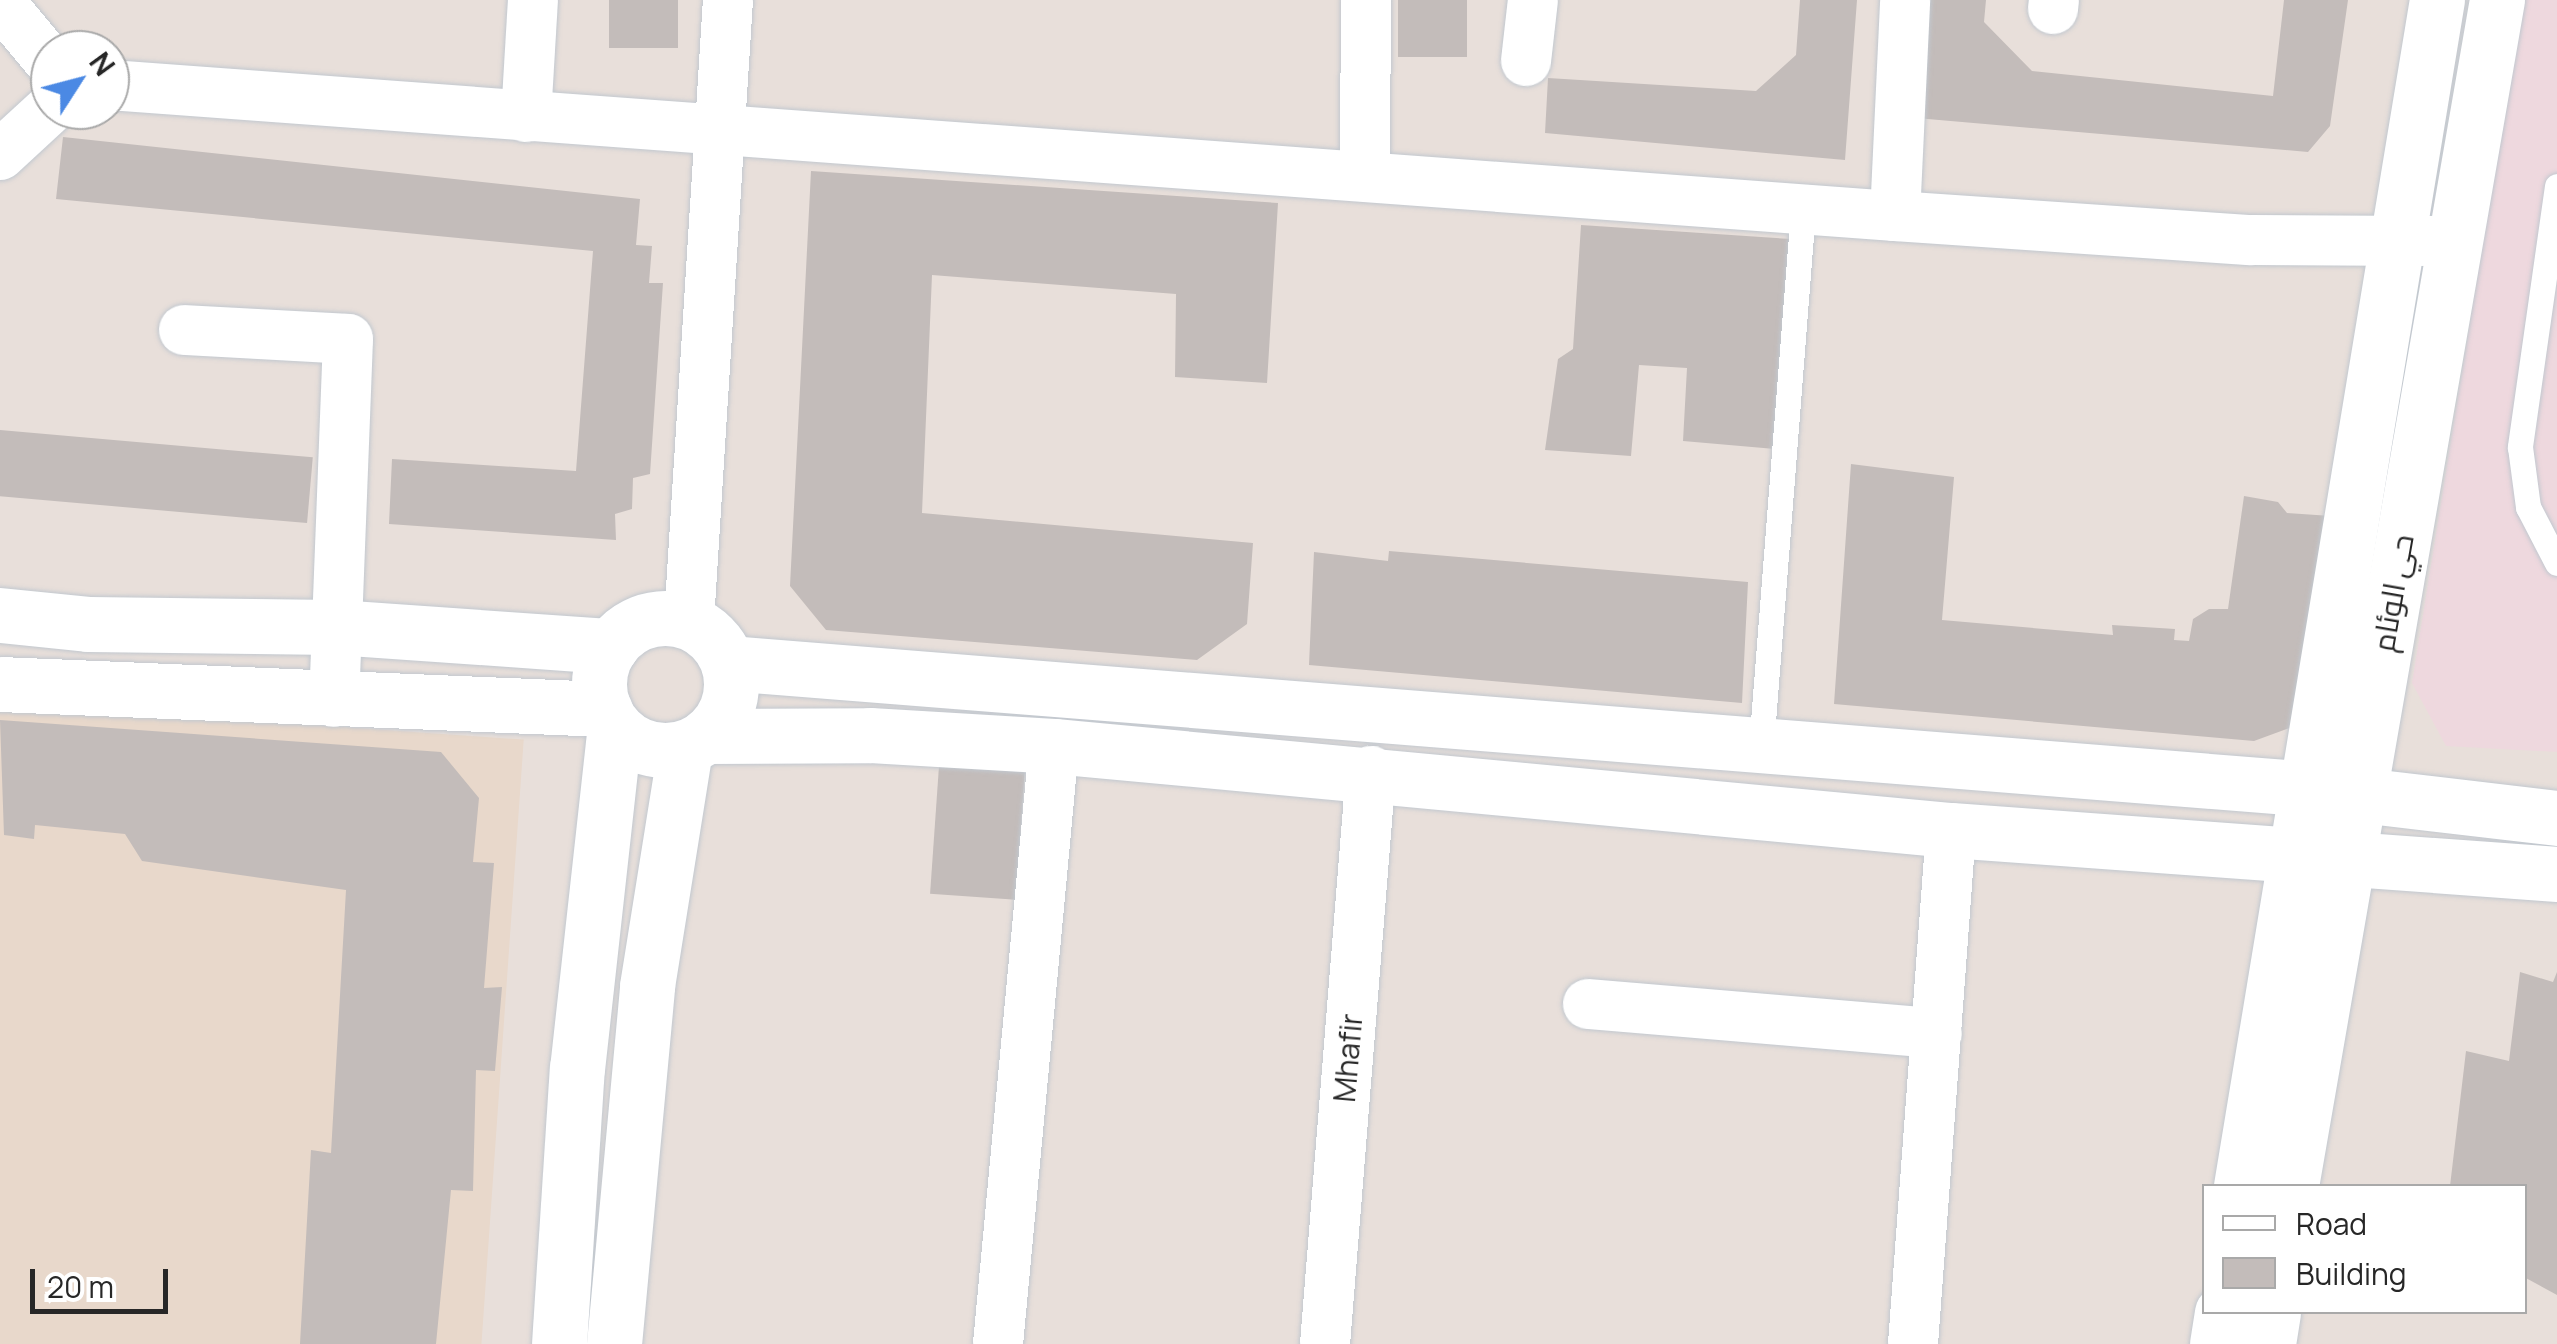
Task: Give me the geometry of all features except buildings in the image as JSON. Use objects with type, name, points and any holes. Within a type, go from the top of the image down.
[{"type":"street","points":[[526,116],[533,0]]},
{"type":"street","points":[[688,621],[728,0]]},
{"type":"street","points":[[1364,173],[1366,0]]},
{"type":"street","points":[[1526,61],[1533,0]]},
{"type":"street","points":[[1895,216],[1905,0]]},
{"type":"street","name":"حي الوئام","points":[[2335,792],[2400,237],[2437,0]]},
{"type":"street","name":"حي الوئام","points":[[2242,1184],[2324,854],[2454,242],[2497,0]]},
{"type":"street","points":[[0,2],[30,38]]},
{"type":"street","points":[[130,86],[1364,173],[1802,210],[2251,240],[2400,237],[2454,242]]},
{"type":"street","points":[[0,155],[30,127]]},
{"type":"street","points":[[184,330],[348,340],[334,702]]},
{"type":"street","points":[[0,615],[88,624],[336,627],[610,646]]},
{"type":"street","points":[[559,1344],[577,1069],[610,718],[600,676],[610,646],[645,620],[688,621],[708,633],[728,663],[729,702],[696,742],[647,986],[614,1344]]},
{"type":"street","points":[[728,663],[2335,792],[2557,818]]},
{"type":"street","points":[[0,684],[610,718],[649,748],[696,742],[870,734],[1054,746],[1371,771],[1951,830],[2324,854],[2557,874]]},
{"type":"street","points":[[998,1344],[1054,746]]},
{"type":"street","name":"Mhafir","points":[[1325,1344],[1371,771]]},
{"type":"street","points":[[1914,1344],[1951,830]]},
{"type":"street","name":"حي الوئام","points":[[2292,1184],[2324,854]]},
{"type":"street","points":[[1588,1004],[1937,1032]]},
{"type":"street","points":[[2216,1344],[2222,1314]]},
{"type":"street","points":[[2268,1344],[2272,1314]]},
{"type":"lane","points":[[2557,186],[2520,447],[2528,506],[2557,563]]},
{"type":"lane","points":[[1761,747],[1802,210]]},
{"type":"shaded area","points":[[2522,0],[2557,0],[2557,752],[2446,746],[2412,683]]},
{"type":"shaded area","points":[[0,703],[524,740],[481,1344],[0,1344]]}]
